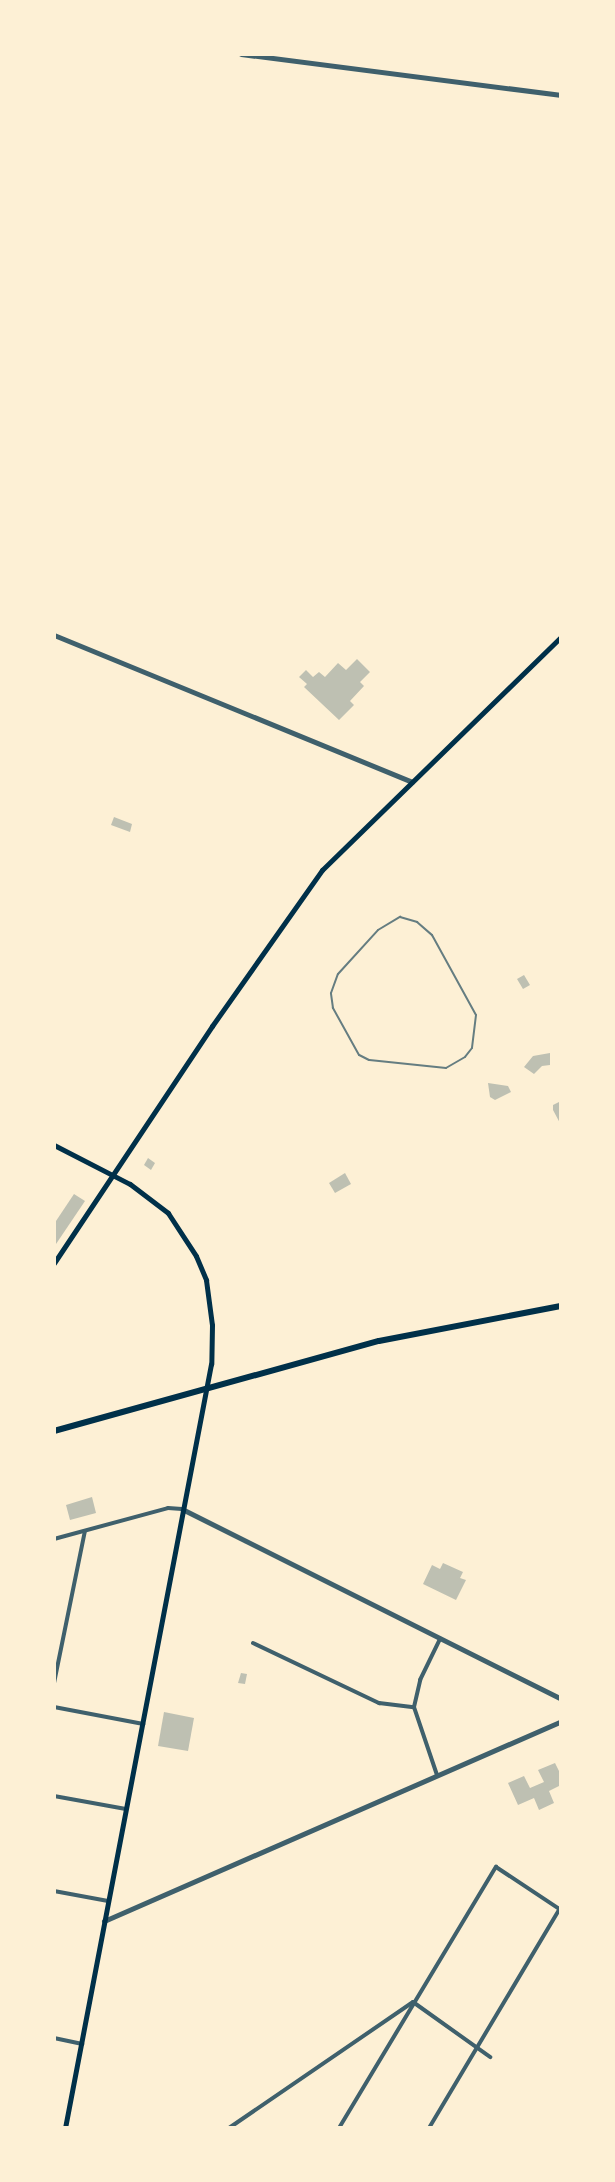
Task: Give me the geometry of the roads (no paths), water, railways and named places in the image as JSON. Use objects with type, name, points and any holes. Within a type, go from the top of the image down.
[{"type":"main road","points":[[54,1263],[300,896],[322,870],[561,637]]},
{"type":"main road","points":[[54,1145],[114,1175],[159,1203],[196,1256],[206,1280],[212,1325],[207,1389],[65,2128]]},
{"type":"main road","points":[[54,1431],[388,1339],[561,1306]]},
{"type":"street","points":[[241,54],[561,95]]},
{"type":"street","points":[[54,635],[412,782]]},
{"type":"street","points":[[54,1539],[168,1508],[182,1509],[561,1699]]},
{"type":"street","points":[[54,1683],[85,1531]]},
{"type":"street","points":[[437,1775],[414,1707],[420,1680],[440,1638]]},
{"type":"street","points":[[253,1643],[379,1703],[414,1707]]},
{"type":"street","points":[[54,1707],[143,1724]]},
{"type":"street","points":[[104,1921],[561,1721]]},
{"type":"street","points":[[54,1796],[126,1809]]},
{"type":"street","points":[[339,2128],[496,1867],[561,1908],[429,2128]]},
{"type":"street","points":[[54,1891],[108,1901]]},
{"type":"street","points":[[413,2002],[490,2057]]},
{"type":"street","points":[[229,2128],[413,2002]]},
{"type":"street","points":[[54,2038],[82,2044]]},
{"type":"railway","points":[[400,917],[417,922],[432,935],[476,1015],[472,1048],[465,1057],[446,1068],[369,1060],[359,1055],[333,1008],[331,993],[338,974],[378,930],[400,917]]}]
